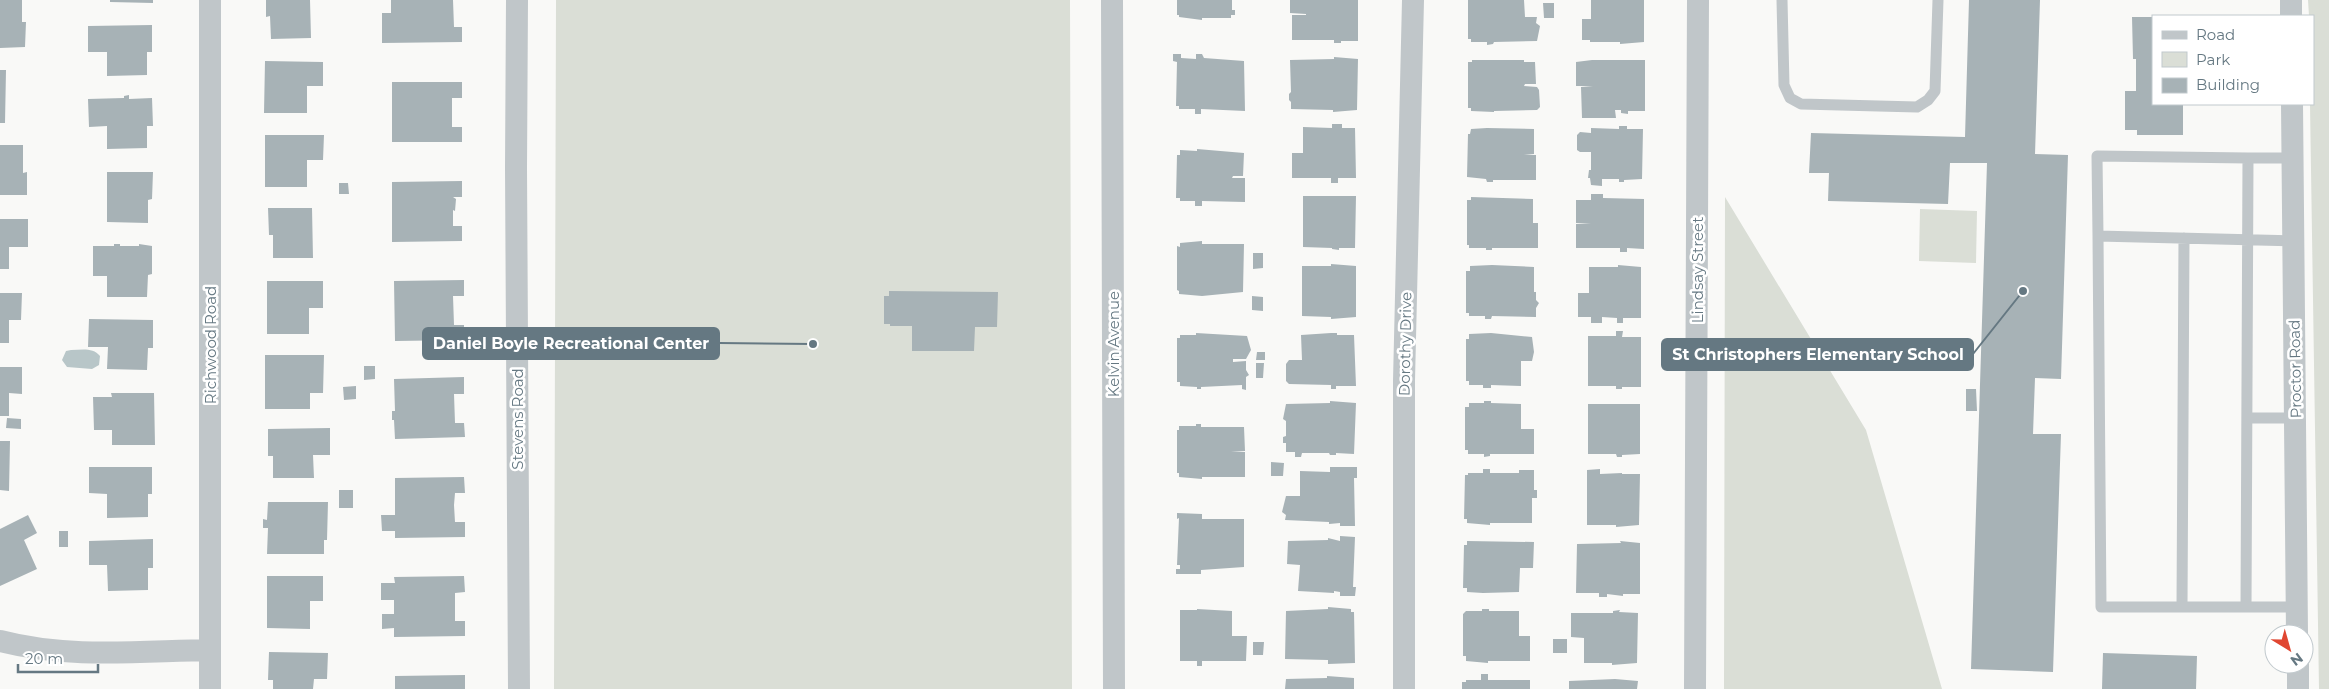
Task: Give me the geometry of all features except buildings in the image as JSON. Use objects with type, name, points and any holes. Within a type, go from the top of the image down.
[{"type":"street","name":"Richwood Road","points":[[210,0],[210,689]]},
{"type":"street","name":"Stevens Road","points":[[517,0],[519,689]]},
{"type":"street","name":"Kelvin Avenue","points":[[1112,0],[1114,689]]},
{"type":"street","name":"Dorothy Drive","points":[[1404,689],[1404,381],[1413,0]]},
{"type":"street","name":"Lindsay Street","points":[[1695,689],[1698,0]]},
{"type":"street","points":[[2291,0],[2291,15]]},
{"type":"street","name":"Proctor Road","points":[[2292,105],[2298,624]]},
{"type":"street","points":[[0,641],[28,648],[58,652],[210,650]]},
{"type":"street","points":[[2298,674],[2298,689]]},
{"type":"lane","points":[[1782,0],[1784,85],[1790,98],[1801,104],[1917,107],[1928,100],[1934,91],[1938,0]]},
{"type":"lane","points":[[2292,158],[2097,156],[2101,607],[2297,607]]},
{"type":"lane","points":[[2246,607],[2248,158]]},
{"type":"lane","points":[[2098,236],[2293,241]]},
{"type":"lane","points":[[2182,607],[2184,238]]},
{"type":"lane","points":[[2247,418],[2295,418]]},
{"type":"green space","points":[[556,0],[1070,0],[1072,689],[554,689]]},
{"type":"green space","points":[[2308,0],[2329,0],[2329,689],[2319,689],[2310,105],[2314,105],[2314,15],[2309,15]]},
{"type":"green space","points":[[1725,197],[1866,430],[1942,689],[1724,689]]},
{"type":"green space","points":[[1920,209],[1977,211],[1976,263],[1919,261]]},
{"type":"shaded area","points":[[66,351],[94,351],[100,356],[99,365],[92,369],[67,367],[62,360]]},
{"type":"place","name":"St Christophers Elementary School","points":[[2023,291]]},
{"type":"place","name":"Daniel Boyle Recreational Center","points":[[813,344]]}]
